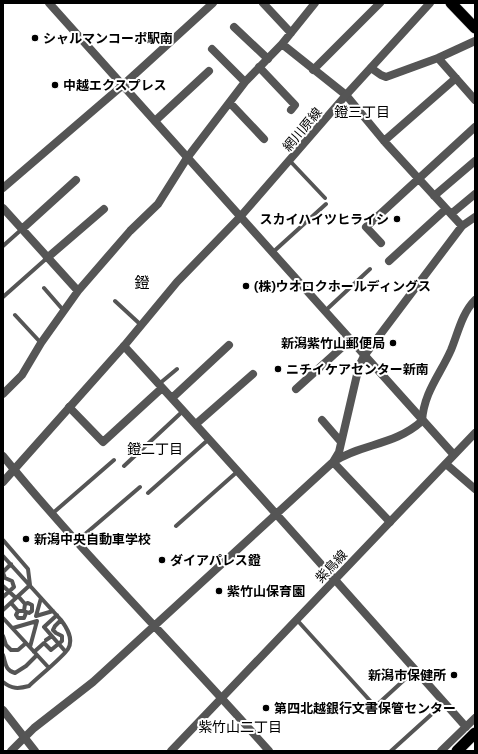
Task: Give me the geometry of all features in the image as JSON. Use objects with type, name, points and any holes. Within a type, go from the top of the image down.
[{"type":"highway","points":[[451,3],[475,28]]},
{"type":"highway","points":[[457,751],[470,730]]},
{"type":"highway","points":[[466,751],[475,743]]},
{"type":"street","points":[[49,3],[454,455]]},
{"type":"street","points":[[3,188],[123,85],[213,3]]},
{"type":"street","points":[[263,3],[291,33]]},
{"type":"street","points":[[3,394],[22,375],[40,343],[78,291],[130,231],[158,204],[187,158],[245,82],[282,44],[315,3]]},
{"type":"street","points":[[313,70],[380,3]]},
{"type":"street","name":"網川原線","points":[[3,482],[124,346],[177,282],[240,217],[346,95],[430,3]]},
{"type":"street","points":[[234,27],[268,59]]},
{"type":"street","points":[[371,68],[386,77],[438,58],[475,41]]},
{"type":"street","points":[[282,44],[346,95],[384,141],[462,226]]},
{"type":"street","points":[[212,49],[245,82]]},
{"type":"street","points":[[438,58],[475,100]]},
{"type":"street","points":[[259,67],[295,105],[291,110]]},
{"type":"street","points":[[155,121],[210,71]]},
{"type":"street","points":[[384,141],[456,78]]},
{"type":"street","points":[[230,103],[264,140]]},
{"type":"street","points":[[381,243],[366,226],[475,127]]},
{"type":"street","points":[[434,196],[475,161]]},
{"type":"street","points":[[22,229],[76,180]]},
{"type":"street","points":[[389,261],[448,212],[475,194]]},
{"type":"street","points":[[3,208],[78,291]]},
{"type":"street","points":[[47,258],[104,209]]},
{"type":"street","points":[[333,462],[339,452],[359,366],[364,356],[462,226],[475,217]]},
{"type":"street","points":[[11,751],[23,738],[93,682],[154,627],[223,561],[276,515],[333,462],[349,453],[410,432],[422,421],[423,409],[434,380],[451,351],[467,308],[475,300]]},
{"type":"street","points":[[296,389],[350,340]]},
{"type":"street","points":[[172,398],[229,345]]},
{"type":"street","points":[[124,346],[196,424],[444,703],[470,730]]},
{"type":"street","points":[[196,424],[253,374]]},
{"type":"street","points":[[70,408],[104,442],[160,386]]},
{"type":"street","points":[[322,420],[341,442]]},
{"type":"street","name":"紫鳥線","points":[[171,751],[475,433]]},
{"type":"street","points":[[3,456],[154,627],[223,698],[269,751]]},
{"type":"street","points":[[333,462],[390,522]]},
{"type":"street","points":[[446,464],[475,489]]},
{"type":"street","points":[[3,710],[23,738]]},
{"type":"street","points":[[442,751],[470,730],[475,718]]},
{"type":"street","points":[[3,720],[35,751]]},
{"type":"lane","points":[[290,161],[325,198]]},
{"type":"lane","points":[[272,253],[326,204]]},
{"type":"lane","points":[[3,246],[22,229]]},
{"type":"lane","points":[[3,297],[47,258]]},
{"type":"lane","points":[[324,311],[370,269]]},
{"type":"lane","points":[[44,288],[64,311]]},
{"type":"lane","points":[[115,301],[141,325]]},
{"type":"lane","points":[[15,315],[40,343]]},
{"type":"lane","points":[[160,386],[177,369]]},
{"type":"lane","points":[[124,466],[184,411]]},
{"type":"lane","points":[[148,493],[209,439]]},
{"type":"lane","points":[[53,514],[114,460]]},
{"type":"lane","points":[[176,526],[238,471]]},
{"type":"lane","points":[[78,541],[140,487]]},
{"type":"lane","points":[[3,540],[28,569],[30,586]]},
{"type":"lane","points":[[3,557],[62,620],[68,629],[70,638],[68,649],[28,686],[20,689],[11,688],[3,682]]},
{"type":"lane","points":[[3,597],[10,592],[14,586],[14,583],[5,578],[3,572],[11,564]]},
{"type":"lane","points":[[3,586],[25,604],[31,604],[33,609],[29,613],[18,611],[11,603]]},
{"type":"lane","points":[[3,610],[30,586]]},
{"type":"lane","points":[[41,598],[36,616],[55,613]]},
{"type":"lane","points":[[18,611],[16,615],[20,619],[26,616],[24,611],[25,604]]},
{"type":"lane","points":[[55,613],[44,627],[65,651]]},
{"type":"lane","points":[[3,618],[49,668]]},
{"type":"lane","points":[[3,656],[8,670],[15,673],[26,666],[44,643],[51,650],[59,644],[62,638],[53,630],[62,620]]},
{"type":"lane","points":[[297,620],[373,704],[379,703],[415,670]]},
{"type":"lane","points":[[3,636],[6,646],[11,650],[18,650],[28,645],[37,621],[12,628]]},
{"type":"lane","points":[[46,640],[52,636]]},
{"type":"lane","points":[[391,751],[444,703]]},
{"type":"place","name":"シャルマンコーポ駅南","points":[[35,38]]},
{"type":"place","name":"中越エクスプレス","points":[[55,85]]},
{"type":"place","name":"スカイハイツヒライシ","points":[[397,219]]},
{"type":"place","name":"(株)ウオロクホールディングス","points":[[246,286]]},
{"type":"place","name":"新潟紫竹山郵便局","points":[[393,343]]},
{"type":"place","name":"ニチイケアセンター新南","points":[[278,369]]},
{"type":"place","name":"新潟中央自動車学校","points":[[26,539]]},
{"type":"place","name":"ダイアパレス鐙","points":[[162,560]]},
{"type":"place","name":"紫竹山保育園","points":[[219,591]]},
{"type":"place","name":"新潟市保健所","points":[[454,675]]},
{"type":"place","name":"第四北越銀行文書保管センター","points":[[266,708]]},
{"type":"district","name":"鐙三丁目","points":[[362,112]]},
{"type":"district","name":"鐙","points":[[142,283]]},
{"type":"district","name":"鐙二丁目","points":[[155,449]]},
{"type":"district","name":"紫竹山二丁目","points":[[240,727]]}]
